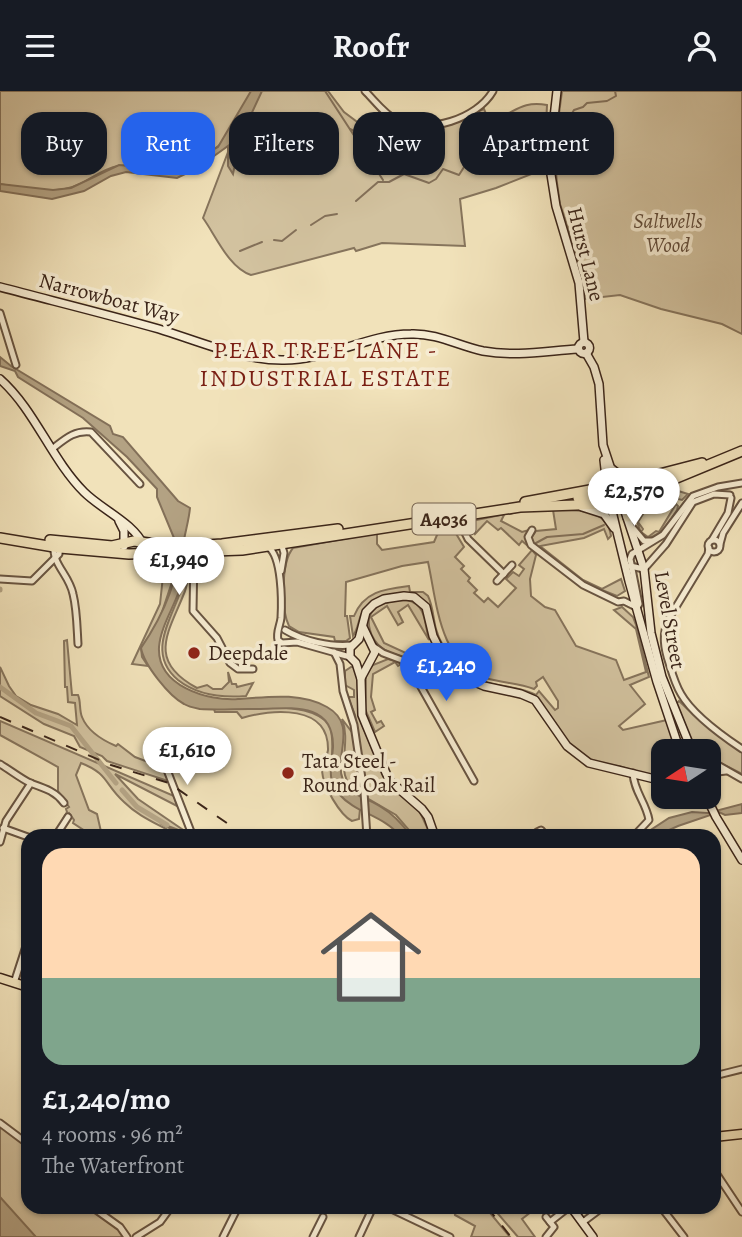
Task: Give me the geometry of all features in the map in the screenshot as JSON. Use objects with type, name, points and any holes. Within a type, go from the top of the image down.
[{"type":"highway","name":"A4036","points":[[56,545],[112,546],[142,542],[191,551],[280,544],[520,507],[572,506],[615,494],[641,479],[685,469],[742,445]]},
{"type":"highway","points":[[615,494],[688,475],[742,451]]},
{"type":"highway","points":[[629,520],[634,504],[678,483],[688,475]]},
{"type":"highway","name":"A4036","points":[[280,544],[527,502],[615,494]]},
{"type":"highway","name":"A4036","points":[[0,538],[134,554],[177,550]]},
{"type":"main road","points":[[0,978],[21,985]]},
{"type":"main road","points":[[721,1136],[742,1134]]},
{"type":"street","points":[[365,91],[397,120],[424,126],[449,121],[476,109],[483,105],[493,91]]},
{"type":"street","name":"Hurst Lane","points":[[557,91],[550,142],[550,175],[556,207],[579,283],[584,342],[579,345],[582,351]]},
{"type":"street","name":"Narrowboat Way","points":[[0,290],[106,313],[244,354],[281,360],[320,356],[389,335],[414,334],[447,340],[482,351],[515,355],[582,351]]},
{"type":"street","points":[[0,313],[16,365]]},
{"type":"street","points":[[582,351],[594,367],[599,384],[603,445],[615,494]]},
{"type":"street","points":[[1,381],[84,492],[137,534],[143,550],[134,554],[123,543],[124,531],[119,520]]},
{"type":"street","points":[[52,449],[73,434],[91,432],[140,484]]},
{"type":"street","points":[[603,445],[615,494]]},
{"type":"street","points":[[609,465],[630,480],[641,479]]},
{"type":"street","points":[[710,551],[708,544],[728,513],[731,487],[739,483]]},
{"type":"street","points":[[627,563],[636,552],[669,529],[693,496],[739,483]]},
{"type":"street","name":"Level Street","points":[[615,494],[629,520],[636,552],[645,569],[651,633],[662,677],[687,739]]},
{"type":"street","name":"Level Street","points":[[615,494],[632,591],[657,683],[676,739]]},
{"type":"street","points":[[572,506],[596,510],[606,517],[614,529],[621,557],[627,563],[645,569],[666,544],[693,502],[714,494],[742,501],[723,533],[719,549],[710,551],[668,620],[664,632],[665,650],[684,699],[701,717],[742,748]]},
{"type":"street","points":[[464,530],[467,520],[486,513]]},
{"type":"street","points":[[455,518],[474,545],[504,574]]},
{"type":"street","points":[[629,520],[644,541],[656,540]]},
{"type":"street","points":[[532,530],[528,541],[534,549],[583,585],[637,608],[639,604],[627,563]]},
{"type":"street","points":[[712,540],[720,544]]},
{"type":"street","points":[[280,544],[276,556],[280,578]]},
{"type":"street","points":[[280,544],[281,617],[287,641]]},
{"type":"street","points":[[0,579],[29,582],[35,579],[59,554],[56,545]]},
{"type":"street","points":[[191,551],[193,611],[217,638],[230,663],[239,669],[253,669]]},
{"type":"street","points":[[54,558],[73,593],[78,644]]},
{"type":"street","points":[[497,581],[512,565]]},
{"type":"street","points":[[624,601],[632,591]]},
{"type":"street","points":[[392,656],[369,662],[354,661],[334,652],[282,642],[276,636],[284,631],[331,645],[351,645],[359,639],[366,612],[379,601],[404,596],[418,599],[426,607],[433,636],[441,652],[465,676],[478,684],[535,699],[567,746],[589,763],[651,778]]},
{"type":"street","points":[[360,679],[374,655],[363,626]]},
{"type":"street","points":[[359,639],[372,644],[383,653],[403,659],[410,666],[474,781]]},
{"type":"street","points":[[351,645],[360,679],[362,715],[386,773],[390,781],[422,809],[432,829]]},
{"type":"street","points":[[334,652],[342,672],[343,691],[354,725],[366,829]]},
{"type":"street","points":[[342,672],[346,664],[354,661]]},
{"type":"street","points":[[162,757],[190,829]]},
{"type":"street","points":[[0,764],[30,783],[44,786],[58,795],[64,803]]},
{"type":"street","points":[[721,768],[742,779]]},
{"type":"street","points":[[721,772],[726,771]]},
{"type":"street","points":[[633,773],[634,786],[647,809],[649,820],[641,829]]},
{"type":"street","points":[[0,842],[3,828],[30,783]]},
{"type":"street","points":[[712,809],[742,860]]},
{"type":"street","points":[[60,829],[68,817]]},
{"type":"street","points":[[3,828],[21,834]]},
{"type":"street","points":[[14,983],[21,962]]},
{"type":"street","points":[[721,1074],[742,1069]]},
{"type":"street","points":[[0,1123],[21,1138]]},
{"type":"street","points":[[721,1180],[742,1212]]},
{"type":"street","points":[[102,1214],[120,1227],[127,1237]]},
{"type":"street","points":[[136,1237],[160,1222],[166,1214]]},
{"type":"street","points":[[223,1237],[234,1214]]},
{"type":"street","points":[[359,1237],[370,1214]]},
{"type":"street","points":[[400,1214],[436,1234],[450,1237]]},
{"type":"street","points":[[546,1237],[554,1227],[548,1220],[558,1214]]},
{"type":"street","points":[[576,1214],[593,1237]]},
{"type":"street","points":[[583,1222],[594,1214]]},
{"type":"street","points":[[666,1214],[684,1237]]},
{"type":"street","points":[[313,1237],[323,1217]]},
{"type":"green space","points":[[0,91],[328,91],[344,112],[353,119],[353,175],[445,175],[445,124],[459,119],[459,175],[529,175],[460,199],[465,246],[382,243],[251,275],[230,259],[203,218],[229,149],[229,175],[339,175],[339,112],[229,112],[229,137],[215,148],[215,112],[121,112],[121,166],[107,169],[107,112],[21,112],[21,175],[96,175],[70,188],[51,191],[0,184]]},
{"type":"green space","name":"Saltwells Wood","points":[[562,91],[742,91],[742,334],[722,324],[661,309],[620,295],[585,299],[577,255],[560,204],[556,175],[614,175],[614,112],[559,112]]},
{"type":"green space","points":[[547,105],[547,112],[510,112],[523,106]]},
{"type":"green space","points":[[675,490],[688,494],[682,500],[670,494],[669,497],[652,500],[638,522],[643,529],[641,532],[648,537],[656,531],[659,532],[676,504],[677,510],[663,531],[648,539],[642,536],[633,510],[640,503]]},
{"type":"green space","points":[[553,510],[597,515],[608,527],[611,536],[608,539],[604,529],[584,538],[540,546],[583,580],[602,589],[621,579],[625,591],[617,596],[582,582],[533,544],[531,538],[536,531],[556,529]]},
{"type":"green space","points":[[504,514],[501,521],[522,532],[529,530],[526,540],[528,546],[522,541],[519,545],[501,528],[498,530],[487,521],[475,534],[473,530],[469,530],[472,521]]},
{"type":"green space","points":[[450,522],[458,524],[460,530],[455,532],[464,547],[455,557],[464,566],[461,569],[470,578],[468,581],[477,590],[474,593],[484,602],[488,598],[498,607],[516,588],[506,579],[513,572],[519,576],[524,569],[519,565],[532,550],[536,555],[530,579],[531,596],[545,607],[555,610],[576,646],[616,660],[624,680],[646,672],[636,629],[614,610],[622,607],[633,617],[649,677],[630,685],[645,704],[619,726],[623,730],[667,720],[673,739],[651,739],[651,776],[579,755],[539,700],[488,683],[536,695],[539,691],[555,710],[558,708],[558,701],[543,677],[536,682],[534,689],[486,678],[470,670],[458,659],[449,645],[438,613],[428,562],[402,566],[346,582],[345,616],[350,638],[346,641],[299,632],[289,626],[285,609],[284,575],[293,548],[377,533],[377,544],[382,550],[434,542],[440,528],[436,525]]},
{"type":"green space","points":[[177,558],[180,558],[158,624],[141,648],[142,657],[148,666],[132,664],[160,604],[163,576],[174,573]]},
{"type":"green space","points":[[186,558],[189,558],[187,582],[168,634],[167,657],[181,678],[197,688],[207,685],[213,689],[222,689],[229,682],[228,672],[232,684],[237,687],[253,683],[246,696],[219,696],[193,689],[178,680],[167,666],[162,652],[164,637],[186,574]]},
{"type":"green space","points":[[409,586],[410,592],[423,592],[430,600],[436,629],[443,646],[456,662],[443,651],[437,640],[428,607],[418,596],[385,597],[371,602],[361,615],[353,636],[350,616],[354,616],[369,596],[384,590]]},
{"type":"green space","points":[[407,600],[421,610],[429,640],[408,605],[398,612],[403,622],[398,625],[387,606],[371,617],[384,643],[406,653],[417,667],[415,668],[403,657],[378,645],[369,622],[370,615],[379,606],[392,601]]},
{"type":"green space","points":[[67,640],[72,695],[78,695],[81,714],[88,727],[101,738],[116,746],[118,744],[135,757],[148,762],[159,758],[168,781],[107,761],[102,756],[80,747],[74,736],[44,724],[0,696],[0,667],[16,696],[77,725],[75,703],[68,702],[65,687],[64,641]]},
{"type":"green space","points":[[388,659],[403,663],[409,671],[406,673],[401,664],[398,666],[395,662],[373,674],[371,697],[375,710],[371,712],[377,723],[381,721],[384,726],[375,732],[365,709],[366,674],[373,665]]},
{"type":"green space","points":[[354,667],[358,676],[361,722],[384,777],[420,812],[428,829],[408,829],[396,815],[367,798],[355,715],[348,697],[354,697],[354,690],[345,685],[345,671]]},
{"type":"green space","points":[[679,701],[698,719],[742,751],[742,774],[721,763],[721,739],[689,739],[675,705]]},
{"type":"green space","points":[[270,707],[310,712],[330,725],[332,782],[346,800],[360,809],[359,819],[352,821],[342,813],[325,784],[322,771],[328,750],[326,735],[319,724],[297,713],[269,713],[242,718],[237,712],[215,712],[214,709]]},
{"type":"green space","points":[[342,719],[354,735],[360,794],[346,779],[345,730]]},
{"type":"green space","points":[[0,721],[174,796],[177,806],[115,774],[138,799],[182,829],[160,823],[172,829],[166,829],[144,817],[118,796],[97,771],[81,763],[76,775],[89,810],[97,814],[100,829],[82,829],[73,823],[69,813],[63,819],[69,807],[58,791],[58,767],[0,735]]},
{"type":"green space","points":[[0,1126],[21,1142],[21,1214],[98,1214],[120,1230],[124,1237],[0,1237]]},
{"type":"green space","points":[[491,1214],[510,1237],[471,1237],[475,1226],[455,1215]]},
{"type":"green space","points":[[498,1214],[528,1214],[522,1219],[535,1237],[518,1237]]},
{"type":"shaded area","points":[[251,91],[262,91],[252,112],[239,112]]},
{"type":"shaded area","points":[[229,128],[229,168],[228,146],[215,155],[215,149]]},
{"type":"shaded area","points":[[119,165],[121,173],[84,191],[52,199],[0,191],[0,184],[53,190],[71,188],[98,175],[107,175],[107,171]]},
{"type":"shaded area","points":[[152,175],[183,175],[177,178]]},
{"type":"shaded area","points":[[0,357],[110,426],[113,434],[123,437],[178,501],[190,508],[183,545],[182,582],[159,647],[166,672],[186,688],[212,697],[295,697],[327,707],[342,723],[341,771],[346,785],[390,813],[405,829],[393,829],[353,806],[339,794],[331,777],[331,731],[325,720],[316,713],[290,708],[200,709],[184,704],[165,687],[147,663],[141,648],[168,597],[179,556],[179,541],[174,538],[157,497],[157,489],[127,457],[83,418],[18,377],[15,371],[0,366]]},
{"type":"shaded area","points":[[742,804],[742,813],[725,815],[719,812],[671,829],[652,829],[669,818],[692,812],[708,813]]},
{"type":"shaded area","points":[[0,1197],[36,1237],[0,1237]]},
{"type":"waterway","points":[[325,91],[383,180]]},
{"type":"waterway","points":[[573,112],[587,103],[607,101],[616,96],[615,91]]},
{"type":"waterway","points":[[356,201],[378,182],[389,182],[404,174],[429,183],[436,179],[443,169],[459,175]]},
{"type":"waterway","points":[[311,225],[325,216],[337,214]]},
{"type":"waterway","points":[[274,240],[282,241],[296,230]]},
{"type":"waterway","points":[[240,251],[262,242]]},
{"type":"waterway","points":[[536,543],[547,537],[583,534],[604,525]]},
{"type":"waterway","points":[[0,687],[36,713],[71,726],[116,783]]},
{"type":"waterway","points":[[122,790],[137,807],[167,825]]},
{"type":"railway","points":[[0,717],[111,765],[169,783],[235,829]]},
{"type":"railway","points":[[493,1214],[511,1237]]},
{"type":"place","name":"Deepdale","points":[[194,653]]},
{"type":"place","name":"Tata Steel - Round Oak Rail","points":[[288,773]]},
{"type":"district","name":"PEAR TREE LANE - INDUSTRIAL ESTATE","points":[[326,364]]}]
